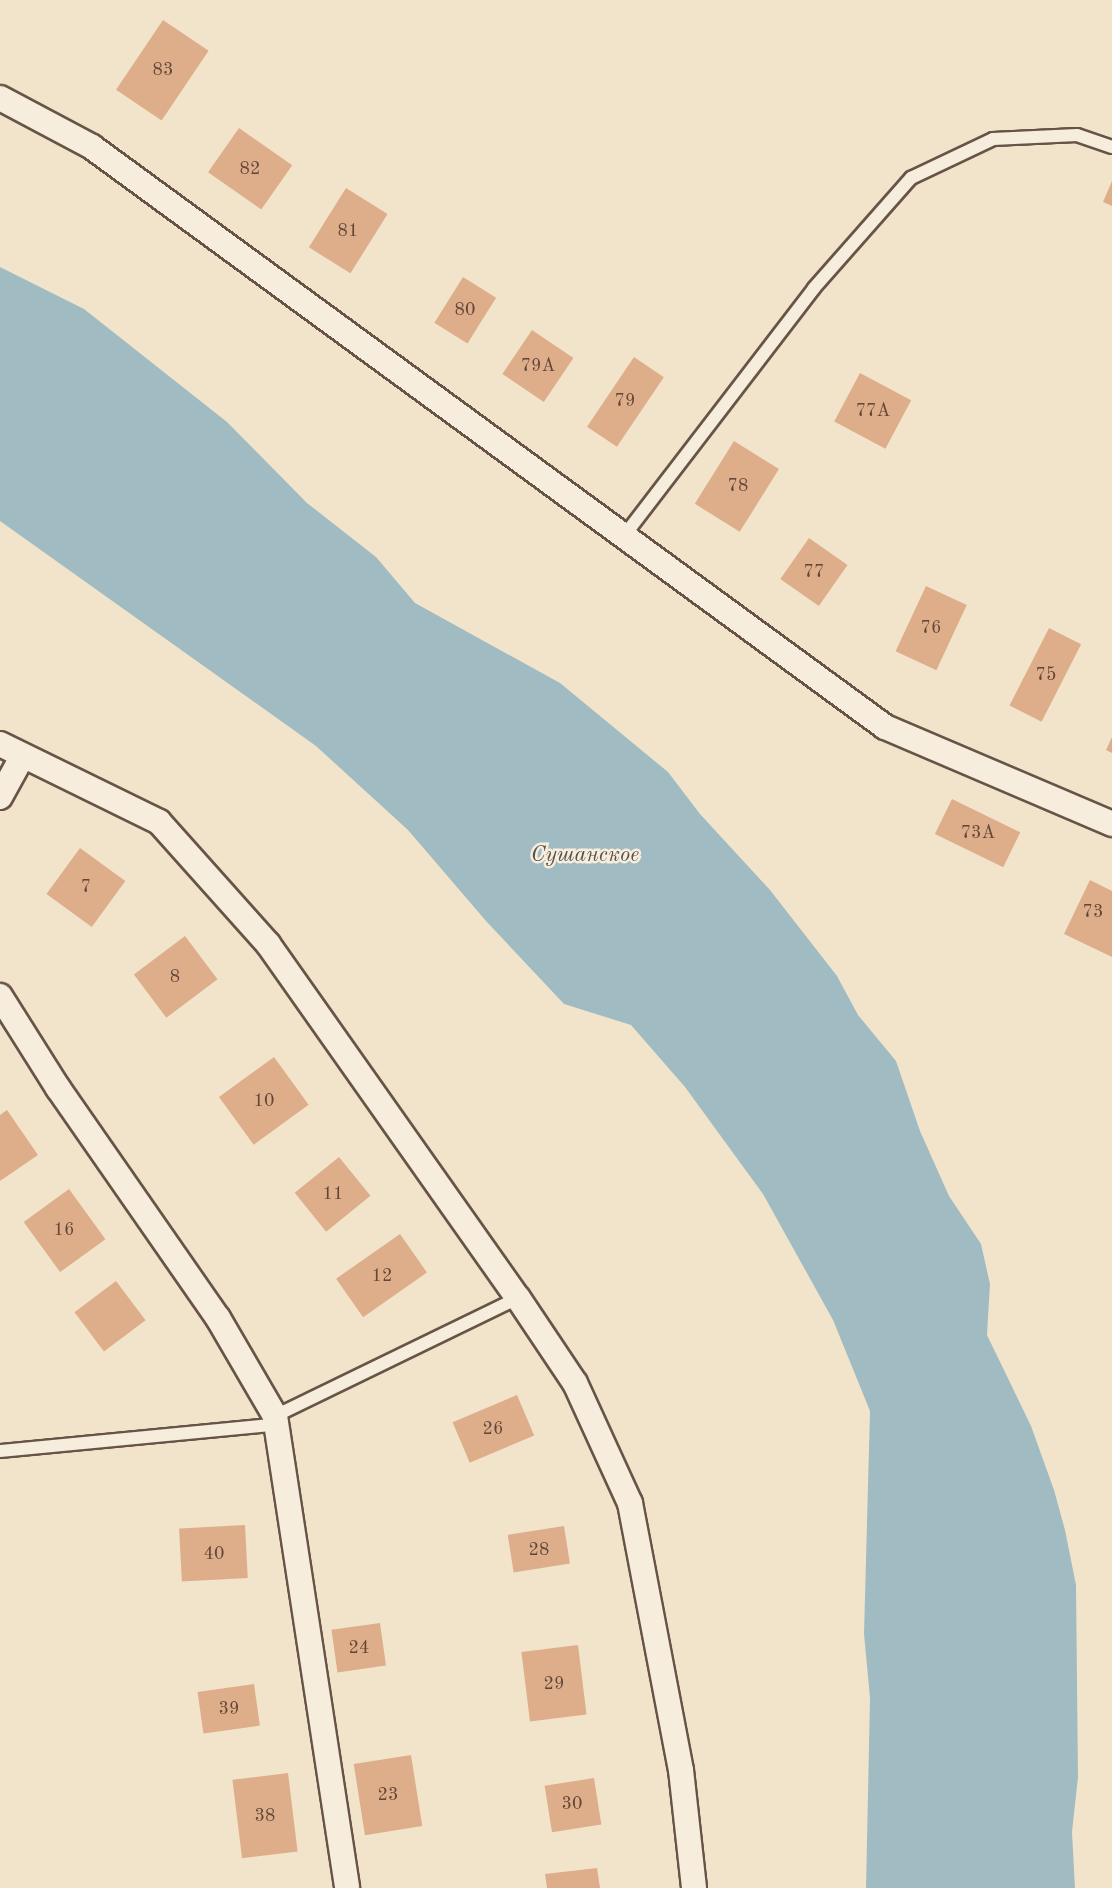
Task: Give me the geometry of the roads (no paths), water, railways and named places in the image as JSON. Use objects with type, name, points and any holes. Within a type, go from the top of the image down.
[{"type":"street","points":[[0,98],[92,147],[885,727],[1112,825]]},
{"type":"street","points":[[0,744],[22,757],[159,822],[268,944],[518,1298],[575,1383],[630,1503],[681,1770],[694,1888]]},
{"type":"street","points":[[0,797],[22,757]]},
{"type":"street","points":[[0,996],[58,1088],[218,1318],[277,1420],[347,1888]]},
{"type":"lane","points":[[624,536],[814,288],[911,178],[993,139],[1077,135],[1112,147]]},
{"type":"lane","points":[[0,1451],[277,1420],[518,1298]]},
{"type":"water","name":"Сушанское","points":[[0,267],[84,309],[227,422],[307,503],[376,557],[415,603],[560,683],[668,772],[700,814],[770,890],[837,976],[858,1015],[896,1061],[920,1131],[949,1196],[981,1244],[990,1284],[987,1335],[1031,1426],[1054,1490],[1065,1530],[1076,1585],[1078,1777],[1072,1832],[1075,1888],[866,1888],[870,1698],[864,1634],[870,1411],[833,1320],[763,1194],[685,1087],[631,1025],[564,1004],[486,921],[408,830],[316,746],[0,521]]}]
